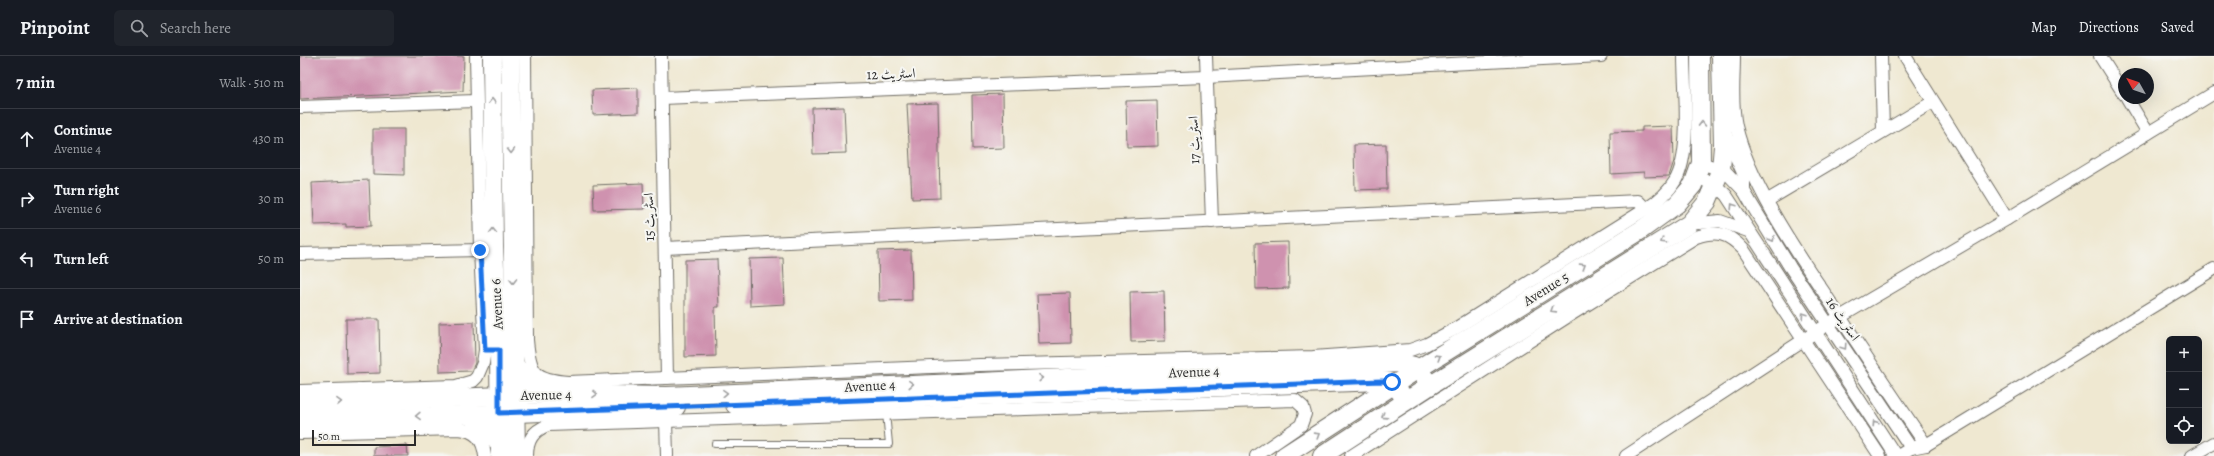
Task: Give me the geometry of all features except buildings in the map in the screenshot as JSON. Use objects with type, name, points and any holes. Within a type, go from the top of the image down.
[{"type":"main road","name":"Avenue 6","points":[[492,56],[494,246],[506,351]]},
{"type":"main road","name":"Avenue 6","points":[[510,56],[506,351],[507,404],[512,452]]},
{"type":"main road","points":[[1699,170],[1700,56]]},
{"type":"main road","name":"Avenue 5","points":[[1322,456],[1430,385],[1689,224],[1707,202],[1718,177],[1722,127],[1721,56]]},
{"type":"main road","name":"Avenue 5","points":[[1284,456],[1418,369],[1656,221],[1686,195],[1699,170]]},
{"type":"main road","points":[[543,412],[526,429],[512,452],[479,422],[468,406],[506,351],[536,386],[550,394]]},
{"type":"main road","name":"Avenue 4","points":[[300,404],[468,406],[507,404],[550,394],[568,388],[667,396],[1402,363],[1409,364],[1418,369]]},
{"type":"main road","points":[[1418,369],[1430,385]]},
{"type":"main road","name":"Avenue 4","points":[[507,404],[563,418],[1382,381],[1388,381],[1395,385]]},
{"type":"main road","points":[[1395,385],[1406,401]]},
{"type":"main road","name":"Avenue 4","points":[[300,421],[447,421],[468,406]]},
{"type":"street","points":[[476,56],[480,250],[506,351]]},
{"type":"street","points":[[506,351],[525,56]]},
{"type":"street","name":"اسٹریٹ 15","points":[[661,56],[666,378]]},
{"type":"street","name":"اسٹریٹ 17","points":[[1206,56],[1212,222]]},
{"type":"street","name":"اسٹریٹ 12","points":[[662,98],[1206,77],[1601,56]]},
{"type":"street","points":[[300,392],[465,385],[477,377],[483,363],[506,351],[529,359],[534,372],[544,379],[568,388],[666,378],[980,365],[1313,357],[1410,350],[1428,344],[1453,330],[1655,203],[1675,181],[1684,156],[1684,56]]},
{"type":"street","points":[[1734,56],[1736,125],[1742,147],[1768,200],[1789,240],[1926,445]]},
{"type":"street","points":[[1881,56],[1883,131]]},
{"type":"street","points":[[1905,56],[2007,219]]},
{"type":"street","points":[[2100,56],[2118,84]]},
{"type":"street","points":[[1626,456],[1828,324],[2007,219],[2214,93]]},
{"type":"street","points":[[300,107],[476,101]]},
{"type":"street","points":[[1768,200],[1933,102]]},
{"type":"street","points":[[2131,104],[2148,133]]},
{"type":"street","name":"Avenue 5","points":[[1722,127],[1744,175],[1744,191],[1752,205]]},
{"type":"street","points":[[1699,170],[1718,177],[1735,180],[1744,191]]},
{"type":"street","points":[[1718,177],[1726,195],[1748,231],[1897,456],[1911,448],[1926,445],[2214,269]]},
{"type":"street","points":[[665,248],[1638,201],[1646,209]]},
{"type":"street","name":"اسٹریٹ 16","points":[[1752,205],[1790,267],[1911,448]]},
{"type":"street","points":[[1689,224],[1720,221],[1748,231]]},
{"type":"street","points":[[1351,456],[1567,317],[1696,238],[1708,233],[1728,236],[1743,249],[1805,340],[1880,456]]},
{"type":"street","points":[[300,254],[480,250]]},
{"type":"street","points":[[512,452],[527,446],[535,432],[563,418],[666,420],[1288,400],[1295,400],[1299,403],[1305,414],[1301,425],[1256,456]]},
{"type":"street","points":[[666,420],[667,456]]},
{"type":"street","points":[[300,433],[447,421],[476,434],[483,444],[485,456]]},
{"type":"street","points":[[2192,456],[2214,443]]},
{"type":"lane","points":[[715,444],[888,444],[886,414]]},
{"type":"route","points":[[480,250],[485,350],[499,350],[499,413],[564,412],[1382,381],[1392,382]]}]
